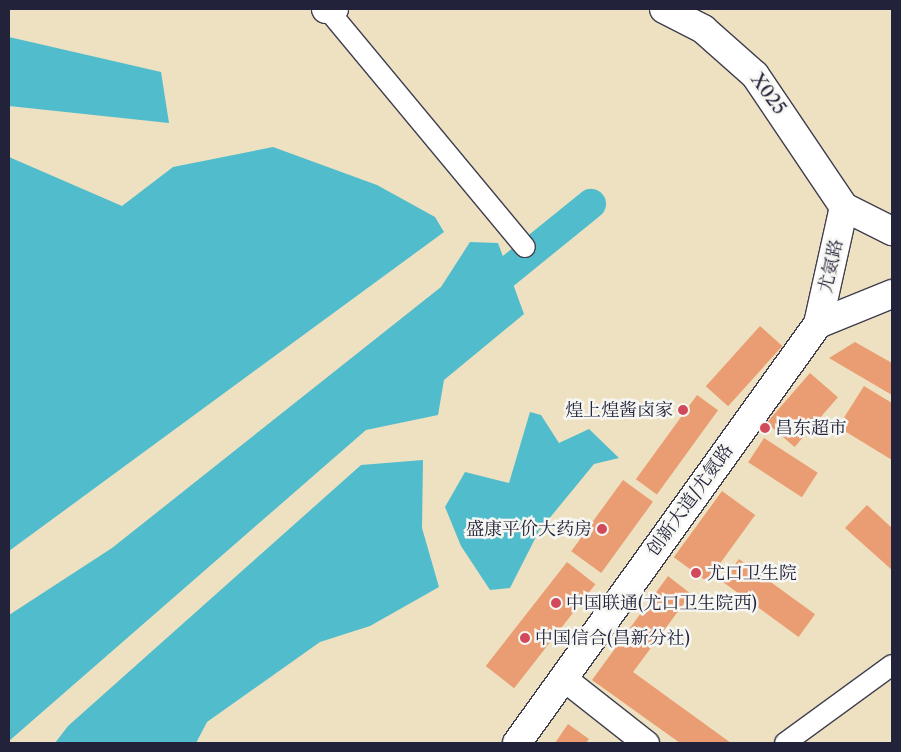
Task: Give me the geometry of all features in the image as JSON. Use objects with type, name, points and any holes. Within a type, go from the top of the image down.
[{"type":"main road","name":"X025","points":[[664,9],[703,29],[755,74],[844,207]]},
{"type":"main road","points":[[844,207],[892,231]]},
{"type":"main road","name":"尤氨路","points":[[818,324],[844,207]]},
{"type":"main road","points":[[818,324],[892,294]]},
{"type":"main road","name":"创新大道/尤氨路","points":[[517,743],[562,677],[818,324]]},
{"type":"street","points":[[329,9],[525,247]]},
{"type":"street","points":[[785,743],[892,665]]},
{"type":"street","points":[[562,677],[646,743]]},
{"type":"water","points":[[9,37],[161,72],[169,123],[9,106]]},
{"type":"water","points":[[273,147],[377,185],[435,217],[444,232],[9,551],[9,157],[122,206],[173,167]]},
{"type":"water","points":[[470,242],[498,243],[524,314],[444,380],[438,415],[366,430],[9,741],[9,615],[112,548],[441,287]]},
{"type":"water","points":[[530,412],[541,415],[559,443],[589,429],[619,458],[594,464],[539,531],[510,588],[490,590],[461,546],[445,507],[465,472],[509,483]]},
{"type":"water","points":[[423,460],[422,528],[439,587],[370,626],[320,642],[207,722],[196,743],[55,743],[68,726],[361,465]]},
{"type":"building","points":[[760,326],[782,346],[728,406],[706,386]]},
{"type":"building","points":[[855,342],[892,363],[892,395],[829,358]]},
{"type":"building","points":[[810,373],[838,397],[795,447],[767,423]]},
{"type":"building","points":[[864,386],[892,403],[892,460],[838,427]]},
{"type":"building","points":[[697,395],[718,410],[657,494],[636,479]]},
{"type":"building","points":[[764,438],[818,473],[802,497],[748,462]]},
{"type":"building","points":[[623,480],[653,502],[601,573],[571,551]]},
{"type":"building","points":[[722,491],[755,515],[707,581],[674,557]]},
{"type":"building","points":[[867,505],[892,528],[892,570],[845,528]]},
{"type":"building","points":[[739,559],[815,614],[799,637],[723,582]]},
{"type":"building","points":[[567,562],[595,584],[514,688],[486,666]]},
{"type":"building","points":[[668,576],[691,594],[633,672],[731,743],[680,743],[592,680]]},
{"type":"building","points":[[568,724],[589,739],[586,743],[555,743]]},
{"type":"waterway","points":[[476,297],[591,204]]},
{"type":"place","name":"煌上煌酱卤家","points":[[683,410]]},
{"type":"place","name":"昌东超市","points":[[765,428]]},
{"type":"place","name":"盛康平价大药房","points":[[602,529]]},
{"type":"place","name":"尤口卫生院","points":[[696,573]]},
{"type":"place","name":"中国联通(尤口卫生院西)","points":[[556,603]]},
{"type":"place","name":"中国信合(昌新分社)","points":[[525,638]]}]
